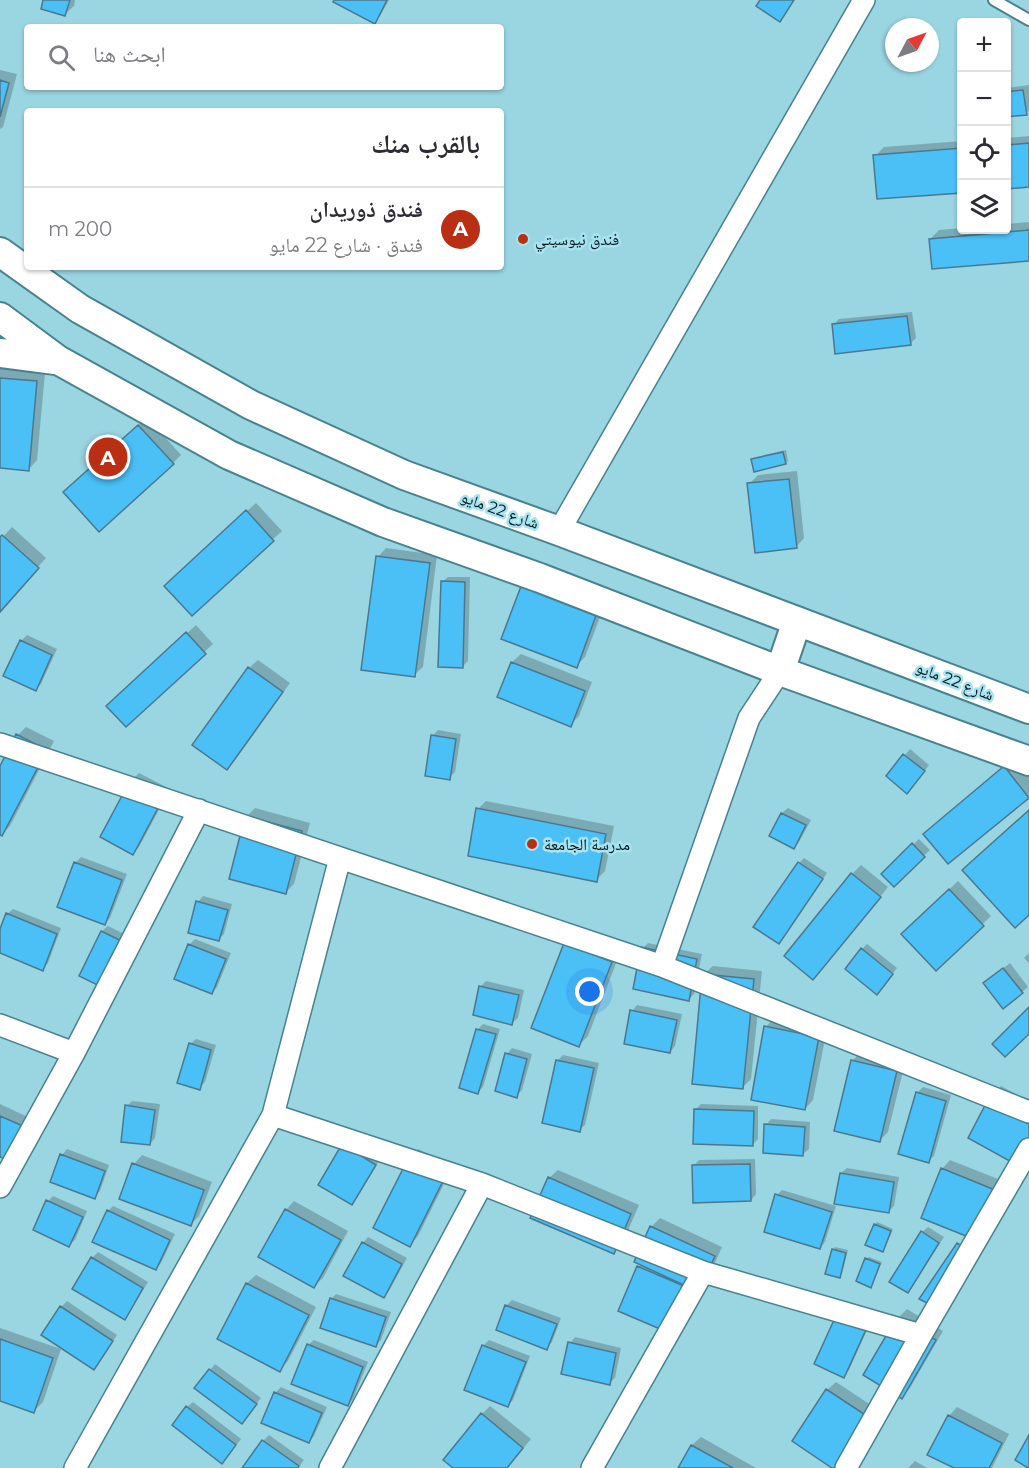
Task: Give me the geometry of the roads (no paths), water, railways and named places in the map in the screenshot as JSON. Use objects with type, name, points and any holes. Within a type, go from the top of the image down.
[{"type":"main road","name":"شارع 22 مايو","points":[[0,252],[24,269]]},
{"type":"main road","name":"شارع 22 مايو","points":[[25,270],[80,309],[251,405],[404,476],[559,531],[1029,709]]},
{"type":"main road","points":[[0,318],[58,360],[229,455],[383,522],[540,578],[780,671],[1029,761]]},
{"type":"main road","points":[[0,353],[58,360]]},
{"type":"main road","points":[[780,671],[797,621]]},
{"type":"street","points":[[559,531],[864,0]]},
{"type":"street","points":[[662,966],[748,718],[780,671]]},
{"type":"street","points":[[0,744],[662,966],[1029,1112]]},
{"type":"street","points":[[0,1187],[74,1053],[199,810]]},
{"type":"street","points":[[75,1468],[273,1115],[340,858]]},
{"type":"street","points":[[0,1025],[74,1053]]},
{"type":"street","points":[[273,1115],[482,1184],[703,1272],[921,1335]]},
{"type":"street","points":[[846,1468],[1029,1149]]},
{"type":"street","points":[[330,1468],[482,1184]]},
{"type":"street","points":[[592,1468],[703,1272]]},
{"type":"lane","points":[[994,0],[1029,20]]},
{"type":"place","name":"فندق نيوسيتي","points":[[523,239]]},
{"type":"place","name":"فندق ذوريدان","points":[[108,457]]},
{"type":"place","name":"مدرسة الجامعة","points":[[532,844]]}]
